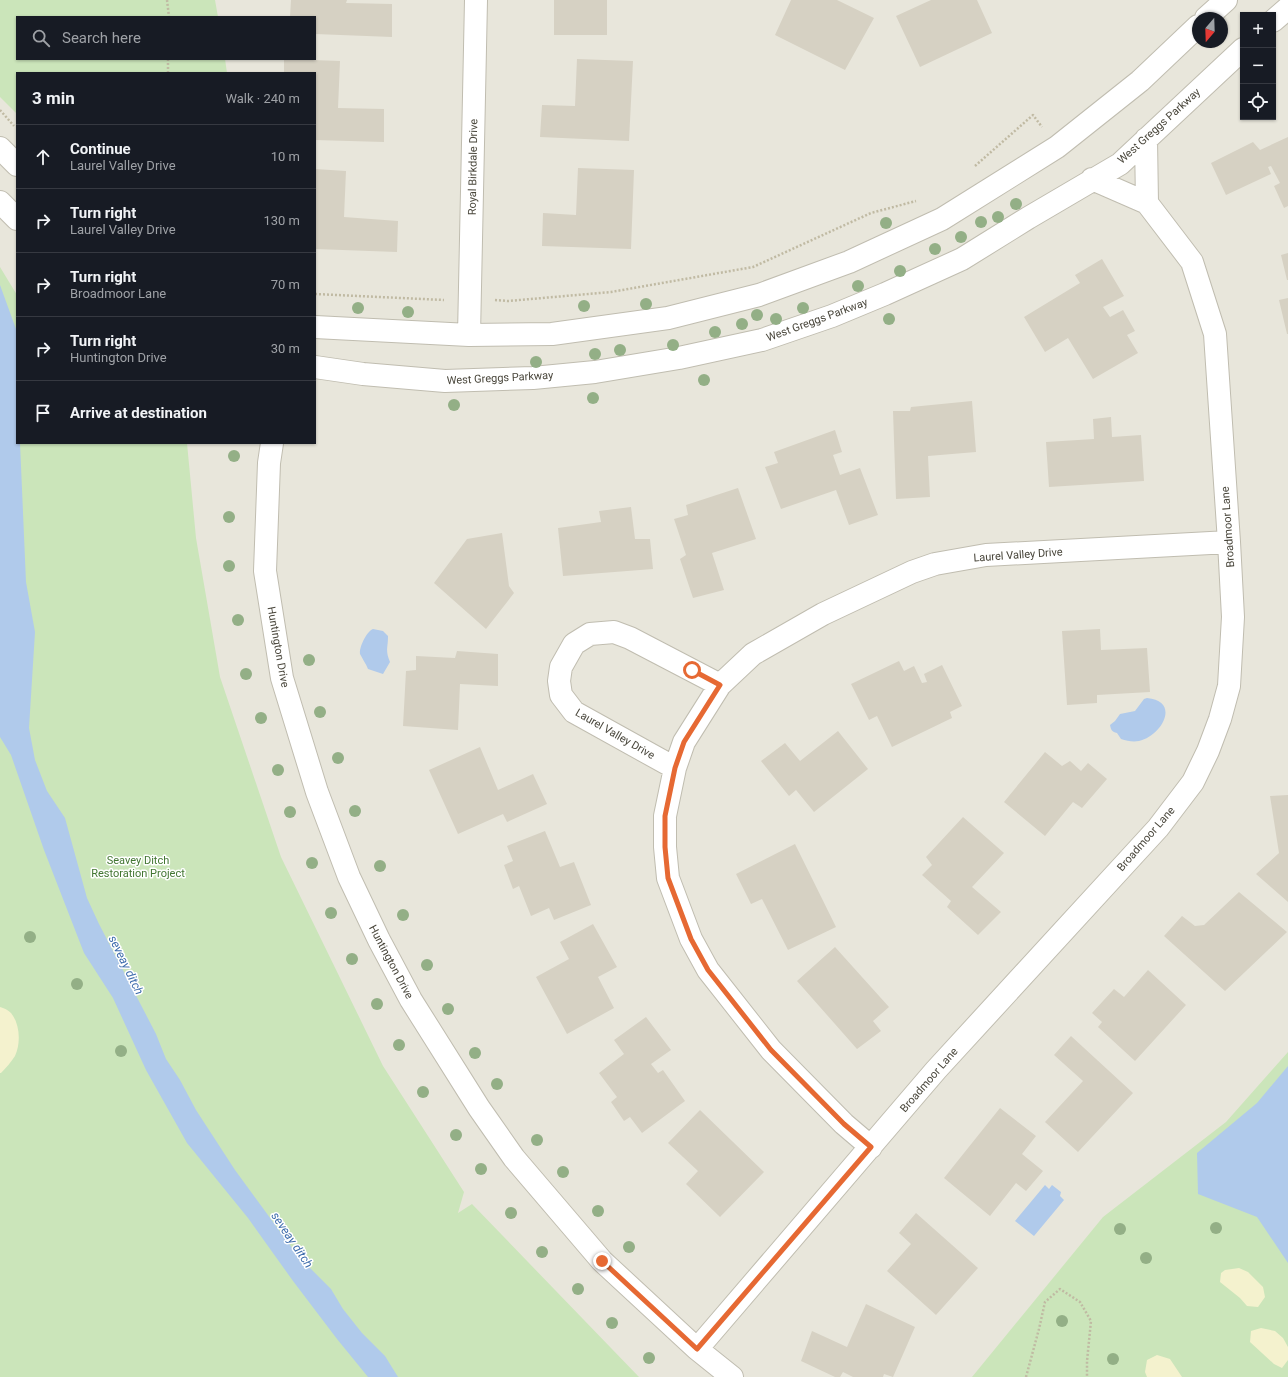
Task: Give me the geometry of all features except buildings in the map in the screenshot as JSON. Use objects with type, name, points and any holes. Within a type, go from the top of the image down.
[{"type":"street","name":"Royal Birkdale Drive","points":[[469,335],[476,0]]},
{"type":"street","points":[[1213,12],[1226,0]]},
{"type":"street","points":[[1276,18],[1288,8]]},
{"type":"street","points":[[316,328],[469,335],[552,334],[668,318],[759,295],[849,262],[942,219],[1057,147],[1140,81],[1192,32]]},
{"type":"street","name":"West Greggs Parkway","points":[[316,367],[363,374],[445,381],[533,378],[595,372],[680,358],[762,340],[832,316],[962,259],[1092,179],[1120,164],[1240,52]]},
{"type":"street","points":[[1146,139],[1147,203]]},
{"type":"street","points":[[0,148],[16,164]]},
{"type":"street","name":"Broadmoor Lane","points":[[697,1349],[936,1070],[1158,828],[1193,782],[1208,751],[1220,719],[1229,686],[1233,617],[1214,334],[1192,262],[1147,203],[1092,179]]},
{"type":"street","points":[[0,202],[16,217]]},
{"type":"street","name":"Huntington Drive","points":[[272,444],[269,463],[265,571],[282,678],[316,792],[348,877],[379,940],[412,1000],[479,1108],[514,1158],[602,1261],[697,1349],[732,1377]]},
{"type":"street","name":"Laurel Valley Drive","points":[[871,1147],[844,1124],[771,1050],[708,970],[691,939],[668,878],[665,847],[665,816],[675,768],[684,742],[720,685],[753,654],[810,621],[912,572],[936,564],[986,555],[1229,542]]},
{"type":"street","name":"Laurel Valley Drive","points":[[675,768],[574,712],[562,695],[559,681],[561,667],[574,644],[590,634],[614,632],[630,638],[720,685]]},
{"type":"path","points":[[168,0],[169,16]]},
{"type":"path","points":[[168,60],[168,72]]},
{"type":"path","points":[[0,110],[16,128]]},
{"type":"path","points":[[972,170],[1033,115],[1045,131]]},
{"type":"path","points":[[508,300],[611,292],[753,267],[871,213],[921,200]]},
{"type":"path","points":[[316,294],[435,300]]},
{"type":"path","points":[[1026,1377],[1045,1302],[1060,1289],[1080,1302],[1091,1321],[1087,1377]]},
{"type":"shaded area","points":[[0,0],[1288,0],[1288,1377],[0,1377]]},
{"type":"green space","points":[[0,0],[215,0],[218,16],[16,16],[16,60],[225,60],[227,72],[16,72],[16,113],[0,97]]},
{"type":"green space","name":"Seavey Ditch Restoration Project","points":[[0,267],[16,293],[16,444],[187,444],[196,538],[220,677],[281,857],[383,1066],[464,1192],[458,1213],[472,1204],[639,1377],[0,1377]]},
{"type":"green space","points":[[1288,1052],[1288,1377],[972,1377],[1103,1217],[1226,1122]]},
{"type":"sand","points":[[0,1007],[9,1011],[14,1017],[19,1034],[15,1056],[1,1073],[0,1073]]},
{"type":"sand","points":[[1239,1268],[1248,1272],[1263,1287],[1265,1297],[1258,1307],[1247,1306],[1240,1298],[1220,1282],[1221,1273],[1225,1270]]},
{"type":"sand","points":[[1261,1328],[1275,1331],[1283,1338],[1288,1347],[1288,1360],[1282,1368],[1274,1364],[1250,1342],[1251,1331]]},
{"type":"sand","points":[[1157,1355],[1170,1359],[1182,1377],[1147,1377],[1145,1372],[1147,1360]]},
{"type":"water","points":[[0,285],[16,329],[16,444],[20,444],[26,582],[35,632],[29,728],[35,760],[47,791],[65,818],[87,898],[156,1034],[166,1059],[180,1080],[196,1110],[235,1170],[298,1256],[331,1289],[343,1309],[362,1333],[385,1356],[398,1377],[368,1377],[293,1281],[248,1218],[187,1143],[146,1070],[113,998],[84,953],[44,850],[11,755],[0,737]]},
{"type":"water","points":[[373,629],[383,631],[388,636],[387,652],[390,662],[383,674],[368,669],[360,654],[364,640],[368,633]]},
{"type":"water","points":[[1147,698],[1157,701],[1163,705],[1165,712],[1161,726],[1155,733],[1139,741],[1121,739],[1117,733],[1112,730],[1110,725],[1120,714],[1135,711],[1144,699]]},
{"type":"water","points":[[1288,1066],[1288,1263],[1257,1217],[1198,1194],[1197,1153],[1257,1103]]},
{"type":"water","points":[[1045,1185],[1049,1189],[1052,1185],[1061,1192],[1060,1196],[1064,1200],[1034,1236],[1015,1221]]},
{"type":"route","points":[[602,1261],[697,1349],[871,1147],[844,1124],[771,1050],[708,970],[691,939],[668,878],[665,847],[665,816],[675,768],[684,742],[720,685],[692,670]]},
{"type":"water label","name":"seveay ditch","points":[[126,965]]},
{"type":"water label","name":"seveay ditch","points":[[292,1240]]}]
